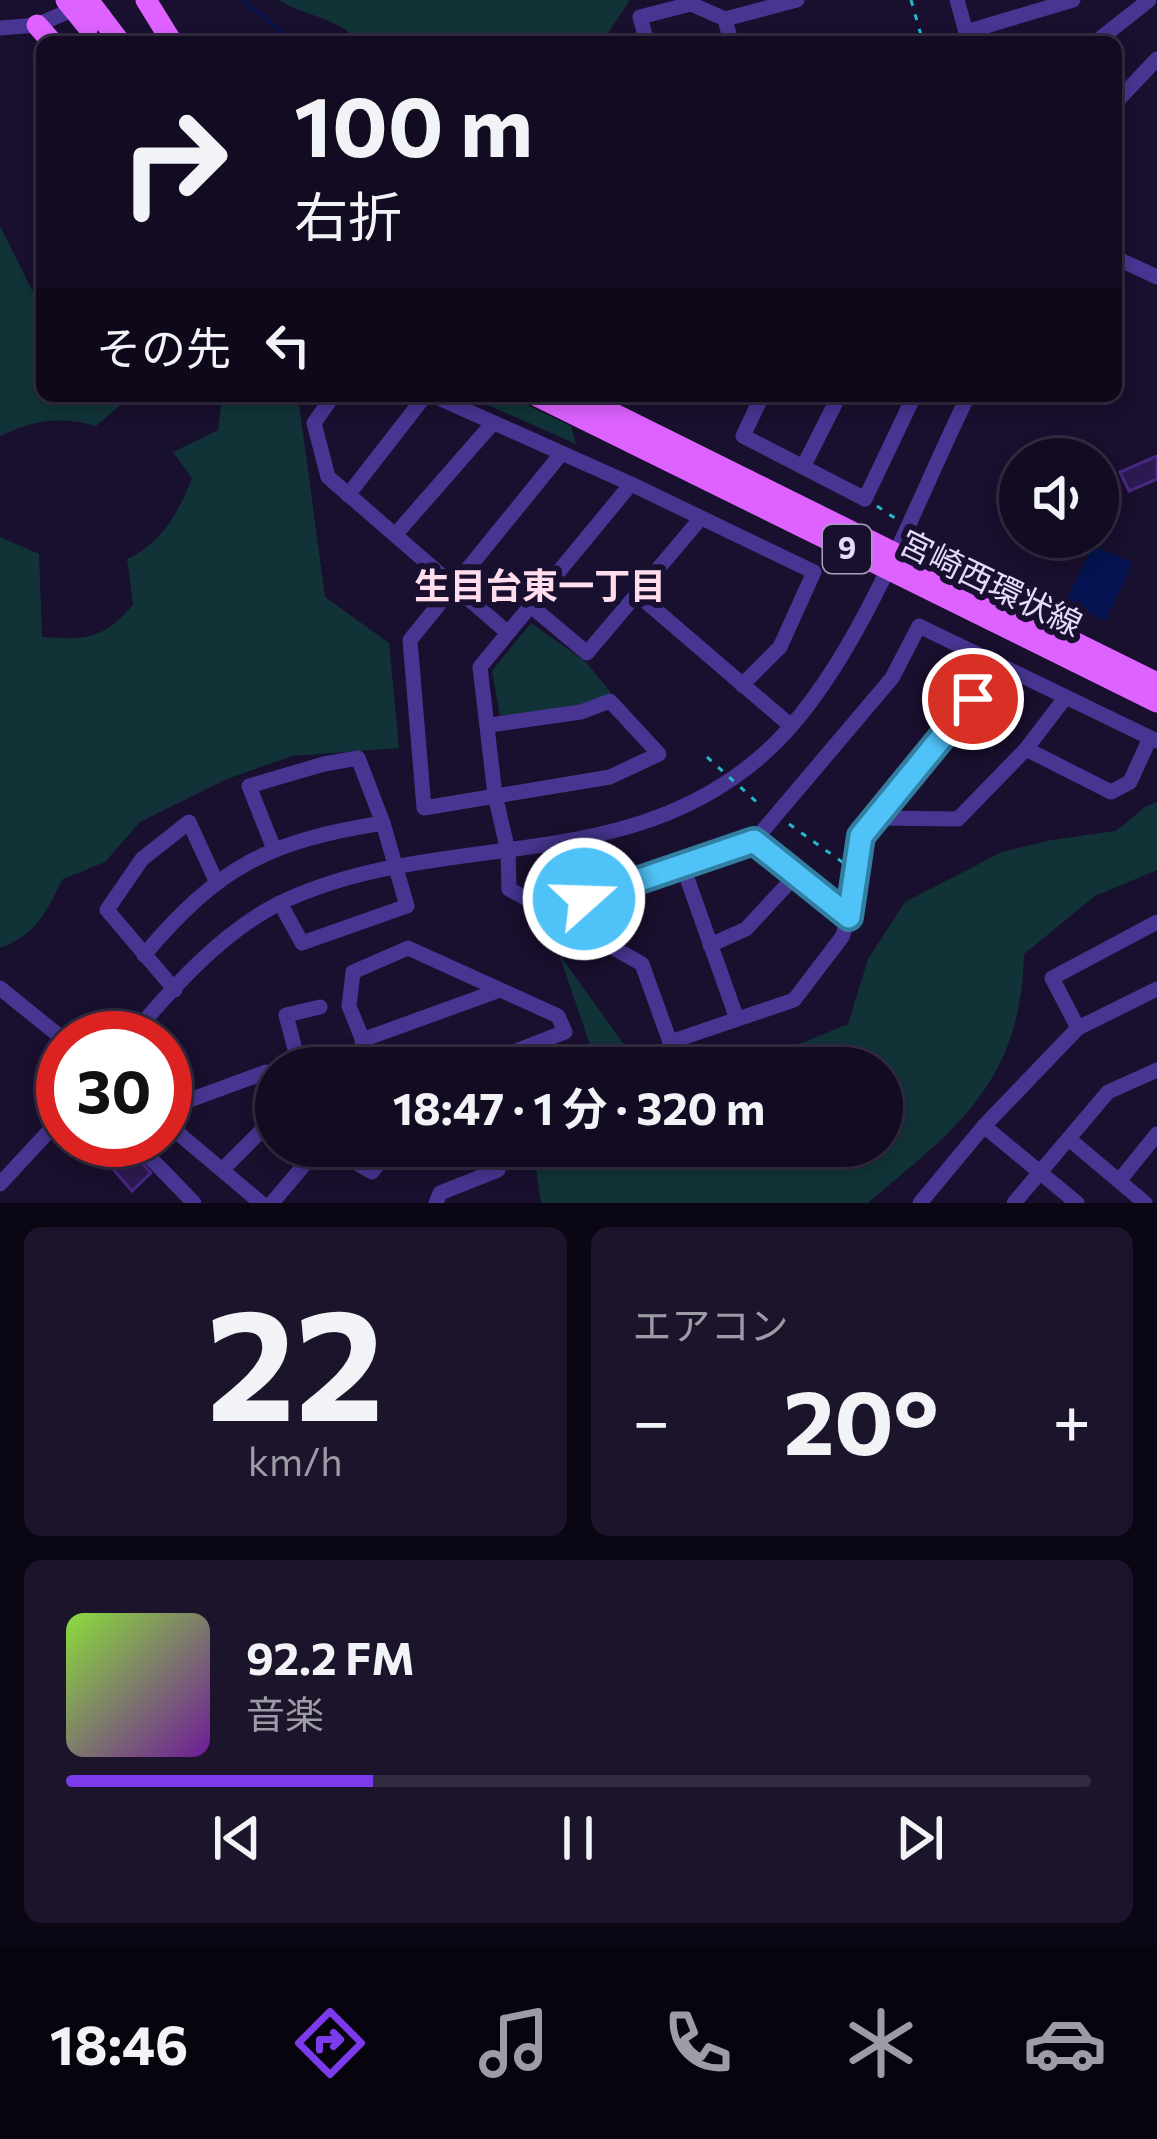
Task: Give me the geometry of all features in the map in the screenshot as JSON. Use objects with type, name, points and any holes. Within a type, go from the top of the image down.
[{"type":"main road","points":[[66,0],[93,17]]},
{"type":"main road","points":[[146,0],[168,36]]},
{"type":"main road","name":"宮崎西環状線","points":[[550,402],[1157,683]]},
{"type":"main road","name":"宮崎西環状線","points":[[589,402],[1157,702]]},
{"type":"street","points":[[645,36],[640,17],[691,4],[725,19],[797,0]]},
{"type":"street","points":[[957,0],[966,32],[1072,0]]},
{"type":"street","points":[[1101,36],[1125,6],[1149,0]]},
{"type":"street","points":[[0,28],[45,33],[93,17]]},
{"type":"street","points":[[725,19],[729,36]]},
{"type":"street","points":[[997,22],[1002,36]]},
{"type":"street","points":[[1122,96],[1157,59]]},
{"type":"street","points":[[1122,261],[1157,277]]},
{"type":"street","points":[[329,402],[314,423],[328,477],[507,632]]},
{"type":"street","points":[[348,495],[420,402]]},
{"type":"street","points":[[447,402],[814,572],[780,647],[742,685]]},
{"type":"street","points":[[759,402],[743,436],[866,499],[911,402]]},
{"type":"street","points":[[803,467],[836,402]]},
{"type":"street","points":[[155,1011],[237,931],[280,904],[349,877],[397,866],[629,830],[685,806],[743,771],[790,726],[828,680],[965,402]]},
{"type":"street","points":[[395,535],[493,423]]},
{"type":"street","points":[[490,725],[580,712],[610,701],[659,754],[610,776],[424,808],[410,640],[561,454]]},
{"type":"street","points":[[631,484],[480,667],[495,795],[508,851],[509,889],[642,964],[670,1042],[794,1000],[842,937],[861,836],[999,665]]},
{"type":"street","points":[[532,606],[587,652],[701,518]]},
{"type":"street","points":[[637,595],[790,726]]},
{"type":"street","points":[[569,921],[584,899],[754,841],[892,679],[920,626],[1154,740],[1130,782],[1112,792],[1026,749]]},
{"type":"street","points":[[876,818],[958,819],[1026,749],[1066,698]]},
{"type":"street","points":[[274,849],[249,786],[358,758],[407,906],[302,944],[280,904]]},
{"type":"street","points":[[175,990],[106,910],[142,859],[189,822],[215,880]]},
{"type":"street","points":[[145,955],[215,880],[274,849],[331,831],[383,823]]},
{"type":"street","points":[[754,841],[849,917]]},
{"type":"street","points":[[682,864],[737,1019]]},
{"type":"street","points":[[710,945],[746,929],[796,875]]},
{"type":"street","points":[[1078,1028],[1052,978],[1157,922]]},
{"type":"street","points":[[365,1047],[349,1006],[353,972],[407,948],[559,1016],[565,1032],[526,1047]]},
{"type":"street","points":[[0,988],[36,1017]]},
{"type":"street","points":[[920,1203],[984,1126],[1078,1028],[1157,989]]},
{"type":"street","points":[[362,1040],[500,990]]},
{"type":"street","points":[[294,1047],[286,1015],[320,1007]]},
{"type":"street","points":[[1014,1203],[1108,1092],[1157,1070]]},
{"type":"street","points":[[192,1099],[255,1076]]},
{"type":"street","points":[[984,1126],[1077,1203]]},
{"type":"street","points":[[1119,1181],[1157,1134]]},
{"type":"street","points":[[222,1170],[255,1137]]},
{"type":"street","points":[[1070,1139],[1144,1203]]},
{"type":"street","points":[[192,1145],[261,1203]]},
{"type":"street","points":[[2,1179],[36,1151]]},
{"type":"street","points":[[159,1167],[194,1203]]},
{"type":"street","points":[[272,1203],[305,1167]]},
{"type":"street","points":[[436,1203],[440,1193],[498,1170],[495,1167]]},
{"type":"street","points":[[163,1203],[178,1187]]},
{"type":"path","points":[[911,0],[921,36]]},
{"type":"path","points":[[953,36],[966,32]]},
{"type":"path","points":[[866,499],[905,525]]},
{"type":"path","points":[[706,757],[760,805],[856,872]]},
{"type":"green space","points":[[279,0],[630,0],[606,36],[352,36],[332,22]]},
{"type":"green space","points":[[0,226],[36,298],[36,402],[124,402],[96,426],[47,421],[0,436]]},
{"type":"green space","points":[[217,402],[299,402],[325,597],[389,643],[399,748],[292,756],[227,779],[140,822],[105,862],[63,879],[32,929],[0,948],[0,537],[39,554],[42,637],[82,637],[102,631],[133,605],[127,559],[150,545],[167,526],[192,478],[173,452],[218,430],[221,406]]},
{"type":"green space","points":[[482,402],[521,402],[571,426],[576,444]]},
{"type":"green space","points":[[531,623],[586,662],[611,693],[580,707],[500,716],[492,671]]},
{"type":"green space","points":[[1157,802],[1157,870],[1095,896],[1024,954],[1011,1036],[979,1098],[930,1150],[868,1203],[541,1203],[536,1167],[903,1167],[903,1047],[792,1047],[848,1024],[868,959],[905,902],[1002,852],[1116,831]]},
{"type":"green space","points":[[559,954],[626,1047],[591,1047]]},
{"type":"shaded area","points":[[1119,557],[1133,563],[1105,621],[1065,602],[1087,558]]},
{"type":"building","points":[[1157,456],[1157,479],[1129,491],[1120,472]]},
{"type":"building","points":[[111,1167],[145,1167],[151,1173],[132,1191]]},
{"type":"waterway","points":[[243,0],[287,36]]},
{"type":"district","name":"生目台東一丁目","points":[[540,586]]},
{"type":"route","points":[[584,899],[754,841],[849,917],[861,836],[973,699]]}]
